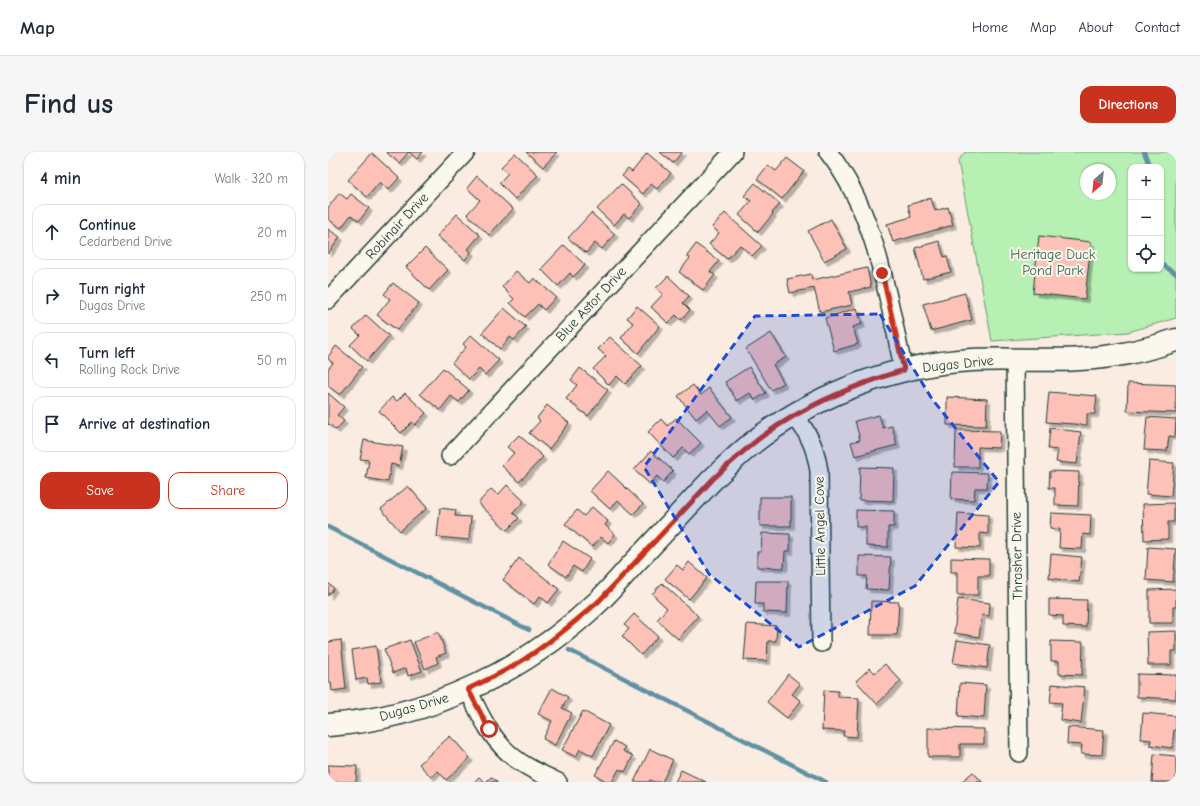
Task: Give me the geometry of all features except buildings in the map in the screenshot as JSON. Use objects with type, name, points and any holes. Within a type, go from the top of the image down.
[{"type":"street","name":"Robinair Drive","points":[[328,300],[466,152]]},
{"type":"street","name":"Blue Astor Drive","points":[[450,456],[733,152]]},
{"type":"street","points":[[828,152],[851,186],[865,216],[875,244],[904,370]]},
{"type":"street","name":"Dugas Drive","points":[[328,726],[357,722],[394,714],[447,698],[468,689],[523,660],[580,617],[609,590],[713,479],[763,436],[816,404],[853,387],[904,370],[952,362],[1111,356],[1158,346],[1176,340]]},
{"type":"street","name":"Thrasher Drive","points":[[1015,359],[1019,753]]},
{"type":"street","name":"Little Angel Cove","points":[[795,416],[811,439],[817,455],[819,471],[821,643]]},
{"type":"street","points":[[468,689],[489,729],[504,748],[519,762],[558,782]]},
{"type":"highlighted area","points":[[880,314],[932,399],[999,482],[915,586],[799,647],[709,574],[644,467],[755,316]]},
{"type":"green space","name":"Heritage Duck Pond Park","points":[[965,152],[1176,152],[1176,318],[1128,332],[992,341],[958,161]]},
{"type":"waterway","points":[[1144,152],[1149,164]]},
{"type":"waterway","points":[[1164,266],[1176,274]]},
{"type":"waterway","points":[[328,527],[529,630]]},
{"type":"waterway","points":[[569,650],[826,782]]},
{"type":"route","points":[[489,729],[475,705],[468,689],[501,673],[523,660],[543,646],[599,601],[713,479],[763,436],[779,425],[834,395],[877,378],[904,370],[882,273]]}]
